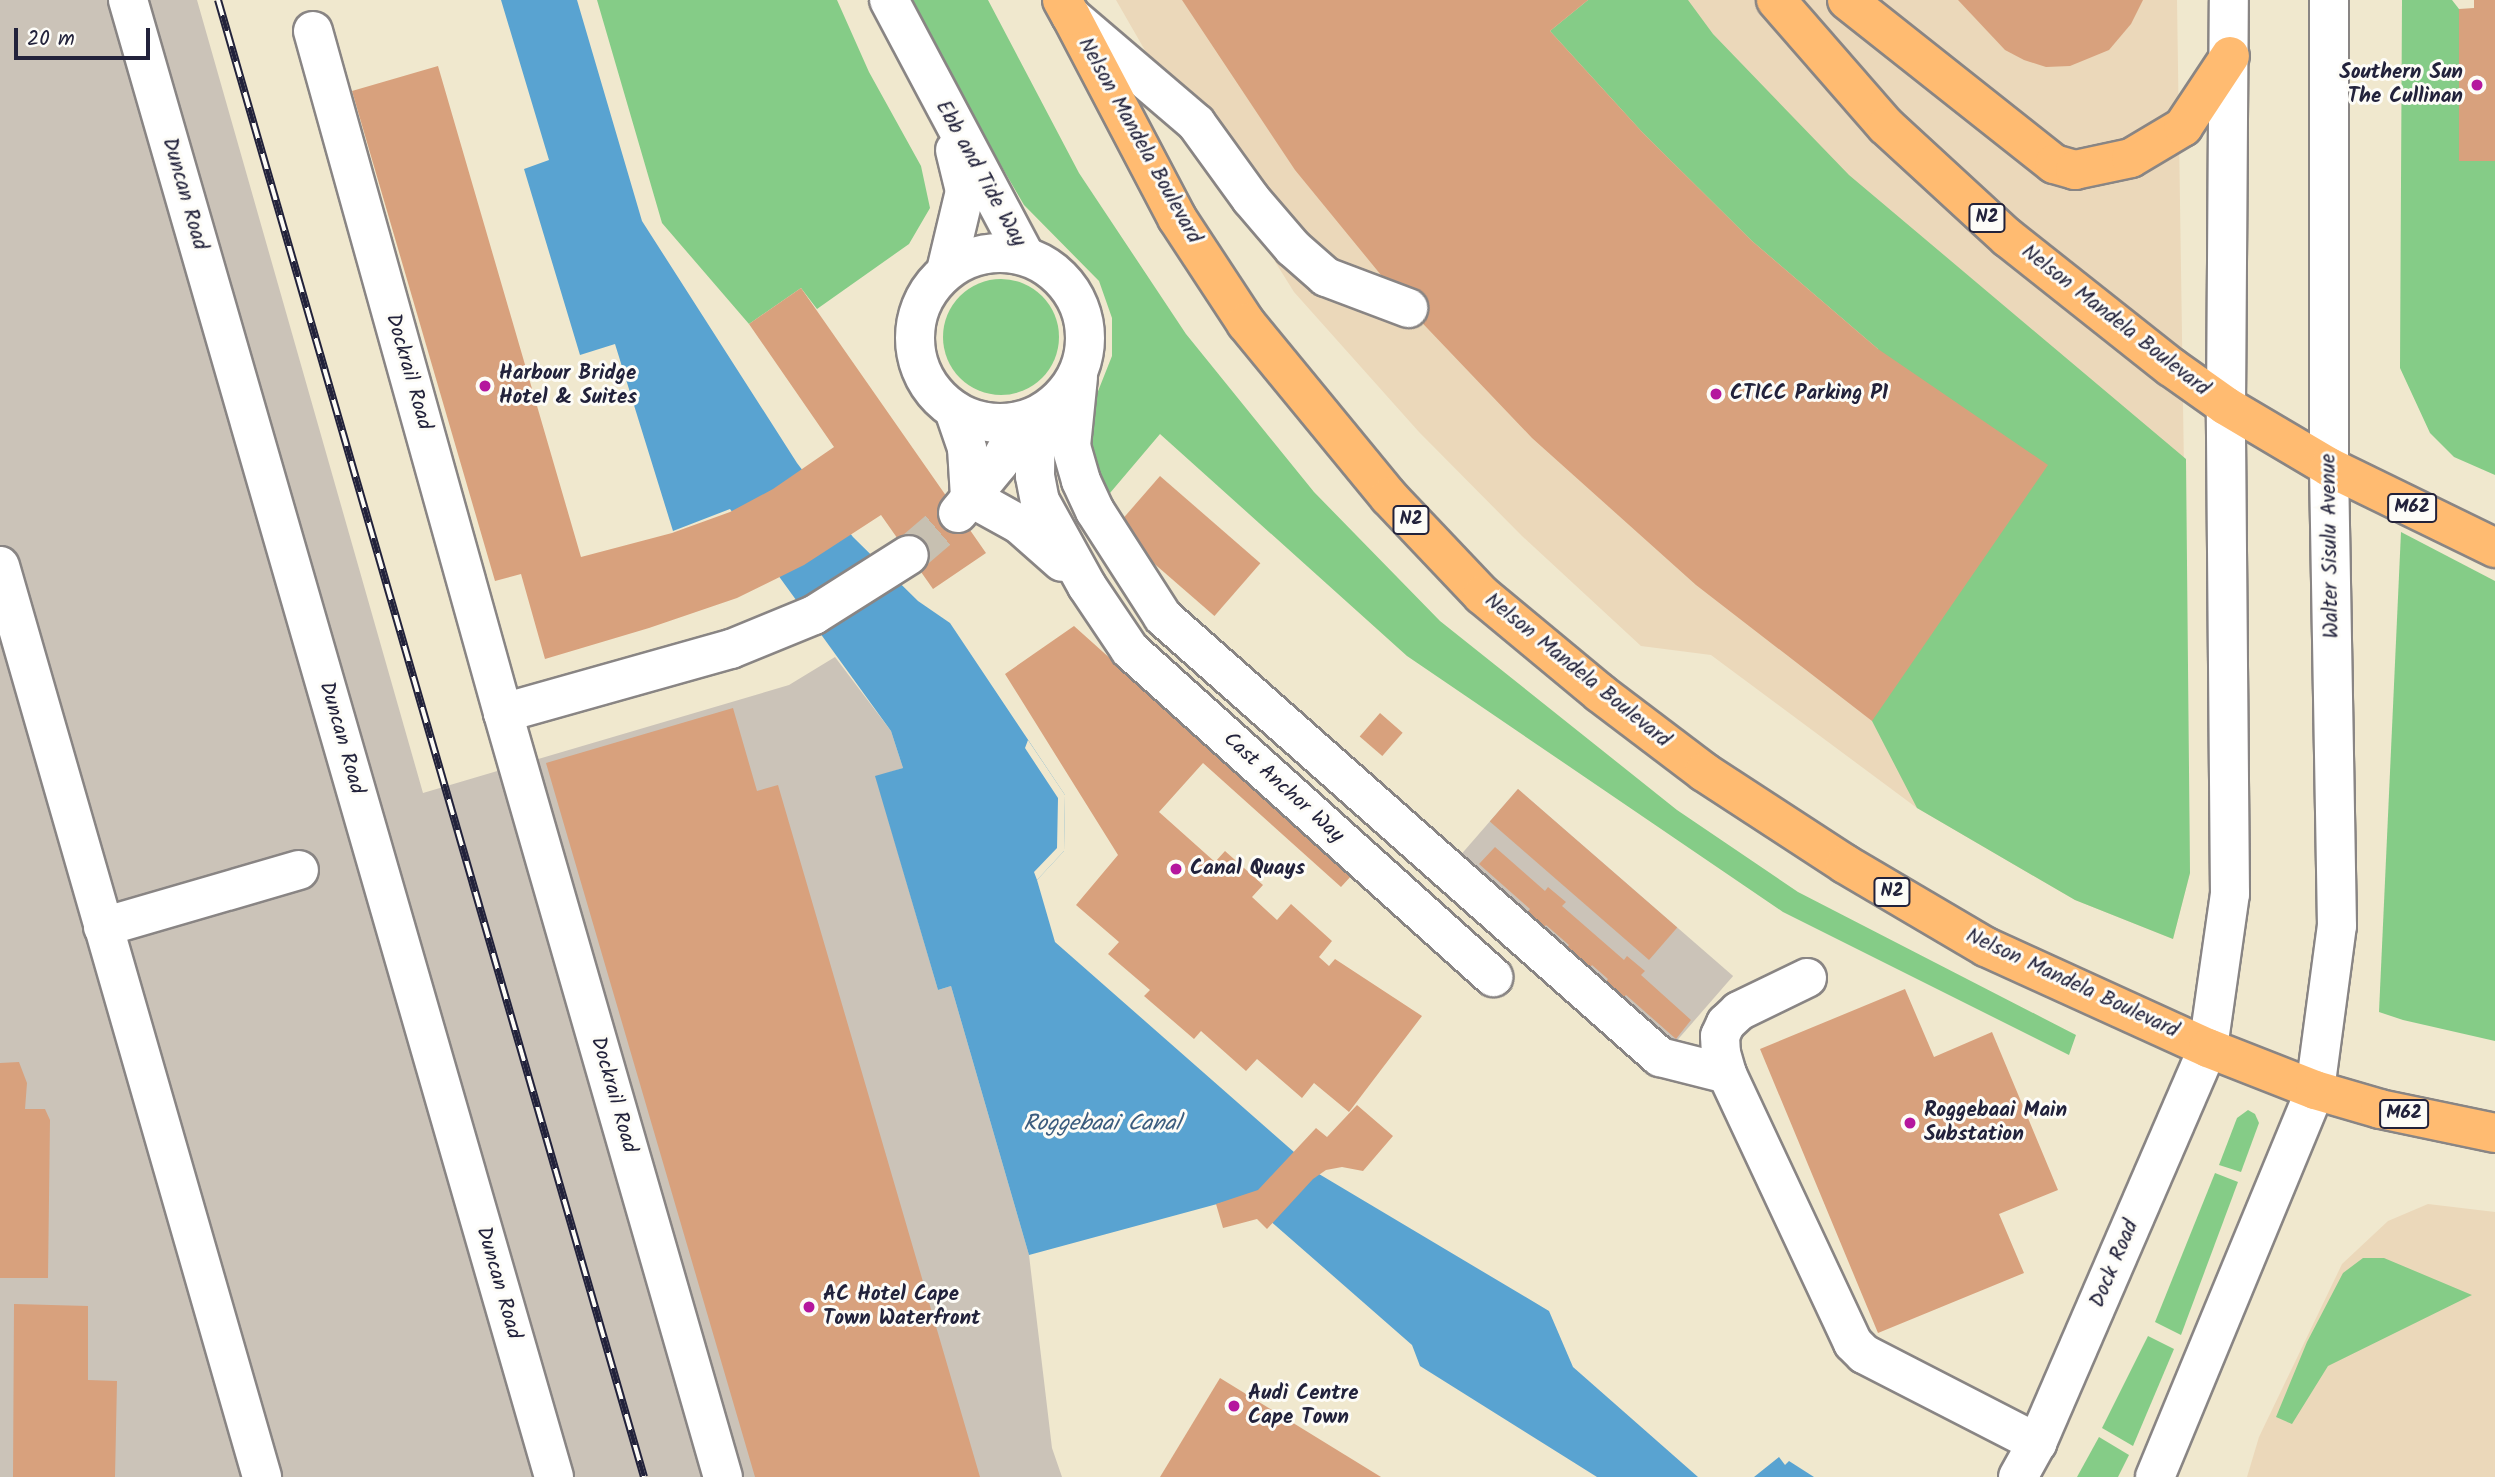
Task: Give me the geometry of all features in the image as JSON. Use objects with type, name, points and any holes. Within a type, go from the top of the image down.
[{"type":"main road","name":"Nelson Mandela Boulevard","points":[[1776,0],[1886,126],[2008,238],[2171,367],[2226,406],[2329,467]]},
{"type":"main road","points":[[1847,0],[2054,164],[2075,170],[2131,158],[2183,127],[2230,56]]},
{"type":"main road","name":"Nelson Mandela Boulevard","points":[[1066,8],[1177,218],[1246,323],[1389,497],[1482,595],[1600,693],[1704,772],[1845,864],[1986,947],[2208,1048],[2315,1090]]},
{"type":"main road","name":"M62","points":[[2329,467],[2495,548]]},
{"type":"main road","name":"M62","points":[[2315,1090],[2380,1109],[2495,1133]]},
{"type":"street","name":"Duncan Road","points":[[128,0],[554,1477]]},
{"type":"street","name":"Ebb and Tide Way","points":[[889,0],[935,92],[1025,256]]},
{"type":"street","points":[[2208,1048],[2230,894],[2226,406],[2229,0]]},
{"type":"street","name":"Walter Sisulu Avenue","points":[[2315,1090],[2337,926],[2329,467],[2329,0]]},
{"type":"street","points":[[1066,8],[1195,123],[1251,199],[1293,248],[1326,277],[1408,308]]},
{"type":"street","name":"Dockrail Road","points":[[313,31],[503,713],[723,1477]]},
{"type":"street","name":"Ebb and Tide Way","points":[[935,92],[963,174],[965,191],[946,271]]},
{"type":"street","points":[[1078,377],[1060,400],[1029,419],[1008,424],[980,421],[954,410],[934,392],[920,369],[915,343],[917,316],[928,291],[946,271],[970,257],[998,252],[1025,256],[1051,269],[1072,290],[1084,318],[1086,348],[1078,377],[1072,446],[1081,481],[1095,511],[1163,617],[1660,1057],[1727,1074]]},
{"type":"street","points":[[954,410],[967,448],[964,505]]},
{"type":"street","points":[[964,505],[999,463],[1029,419]]},
{"type":"street","name":"Cast Anchor Way","points":[[1029,419],[1040,501],[1087,586],[1140,661],[1493,977]]},
{"type":"street","name":"Cast Anchor Way","points":[[964,505],[999,511],[1040,540],[1087,586]]},
{"type":"street","points":[[503,713],[702,658],[774,632],[814,615],[903,560]]},
{"type":"street","points":[[0,566],[262,1477]]},
{"type":"street","points":[[103,927],[299,870]]},
{"type":"street","points":[[1807,978],[1739,1011],[1726,1023],[1720,1036],[1727,1074],[1858,1349],[2037,1443]]},
{"type":"street","name":"Dock Road","points":[[2018,1477],[2037,1443],[2208,1048]]},
{"type":"street","points":[[2155,1477],[2315,1090]]},
{"type":"shaded area","points":[[0,0],[197,0],[423,793],[789,685],[835,657],[891,731],[903,768],[876,777],[938,990],[951,986],[1029,1255],[1052,1448],[1062,1477],[0,1477]]},
{"type":"shaded area","points":[[1116,0],[2177,0],[2190,873],[2173,939],[2075,900],[1917,808],[1711,655],[1641,646],[1522,536],[1419,432],[1294,292],[1166,87]]},
{"type":"shaded area","points":[[1518,789],[1733,976],[1669,1050],[1454,863]]},
{"type":"shaded area","points":[[2428,1204],[2495,1212],[2495,1477],[2247,1477],[2259,1437],[2342,1264],[2388,1221]]},
{"type":"green space","points":[[597,0],[837,0],[869,72],[921,166],[930,208],[909,244],[817,309],[801,288],[749,324],[662,223]]},
{"type":"green space","points":[[913,0],[988,0],[1079,173],[1186,334],[1314,492],[1440,621],[1677,810],[1798,892],[2076,1035],[2069,1055],[1783,912],[1407,656],[1160,434],[1110,493],[1093,471],[1083,429],[1112,356],[1112,318],[1099,281],[1024,205],[945,69]]},
{"type":"green space","points":[[1588,0],[1688,0],[1713,34],[1849,175],[2186,459],[2190,873],[2173,939],[2075,900],[1917,808],[1872,721],[1878,349],[1752,241],[1643,133],[1550,31]]},
{"type":"green space","points":[[2402,0],[2452,0],[2459,9],[2459,161],[2495,161],[2495,475],[2454,457],[2430,433],[2400,368]]},
{"type":"green space","points":[[1001,279],[1023,283],[1042,296],[1055,315],[1059,337],[1055,359],[1042,378],[1023,391],[1001,395],[979,391],[960,378],[947,359],[943,337],[947,315],[960,296],[979,283]]},
{"type":"green space","points":[[2401,532],[2495,581],[2495,1041],[2379,1012]]},
{"type":"green space","points":[[2248,1110],[2255,1114],[2259,1123],[2241,1172],[2219,1165],[2237,1118]]},
{"type":"green space","points":[[2215,1173],[2238,1182],[2181,1335],[2155,1322]]},
{"type":"green space","points":[[2363,1258],[2384,1258],[2472,1295],[2328,1366],[2292,1424],[2276,1417],[2307,1342],[2343,1273]]},
{"type":"green space","points":[[2148,1336],[2174,1349],[2133,1446],[2102,1428]]},
{"type":"green space","points":[[2099,1437],[2129,1455],[2118,1477],[2077,1477]]},
{"type":"water","name":"Roggebaai Canal","points":[[501,0],[577,0],[642,221],[797,463],[853,537],[918,601],[950,623],[1065,795],[1064,851],[1037,880],[1055,942],[1319,1174],[1549,1311],[1573,1367],[1698,1477],[1597,1477],[1420,1366],[1412,1345],[1243,1197],[1029,1255],[951,986],[938,990],[875,776],[903,768],[891,731],[730,509],[673,531],[615,344],[580,355],[524,169],[549,160]]},
{"type":"water","points":[[1779,1457],[1785,1465],[1789,1461],[1814,1477],[1754,1477]]},
{"type":"pier","points":[[1028,740],[1065,795],[1064,851],[1037,880],[1034,872],[1057,848],[1058,798],[1025,748]]},
{"type":"building","name":"CTICC Parking P1","points":[[1182,0],[1588,0],[1550,31],[1643,133],[1752,241],[1878,349],[2048,465],[1872,721],[1696,585],[1532,438],[1408,308],[1295,170]]},
{"type":"building","points":[[1958,0],[2143,0],[2131,24],[2109,50],[2070,66],[2046,67],[2005,50]]},
{"type":"building","name":"Southern Sun The Cullinan","points":[[2474,0],[2495,0],[2495,161],[2459,161],[2459,9],[2474,8]]},
{"type":"building","name":"Harbour Bridge Hotel & Suites","points":[[438,66],[581,557],[672,533],[730,512],[773,489],[834,447],[749,324],[801,288],[986,553],[933,589],[881,515],[804,565],[737,598],[545,659],[521,574],[495,581],[352,91]]},
{"type":"building","points":[[1160,476],[1260,563],[1214,616],[1114,529]]},
{"type":"building","name":"Canal Quays","points":[[1074,626],[1352,875],[1341,887],[1203,763],[1159,812],[1215,862],[1225,851],[1263,885],[1252,897],[1277,920],[1291,904],[1332,941],[1319,957],[1329,966],[1335,959],[1422,1016],[1349,1112],[1314,1083],[1302,1098],[1257,1059],[1246,1071],[1201,1031],[1194,1039],[1144,996],[1150,990],[1108,954],[1119,942],[1076,905],[1118,855],[1005,674]]},
{"type":"building","points":[[733,708],[757,791],[778,785],[980,1477],[755,1477],[546,763]]},
{"type":"building","points":[[1380,713],[1403,733],[1382,756],[1360,736]]},
{"type":"building","points":[[1518,789],[1677,927],[1649,960],[1490,821]]},
{"type":"building","points":[[1495,847],[1545,891],[1548,887],[1566,902],[1562,906],[1624,960],[1627,956],[1645,971],[1641,975],[1691,1020],[1676,1039],[1626,995],[1622,999],[1604,984],[1608,979],[1592,965],[1585,974],[1562,954],[1569,945],[1546,925],[1543,929],[1526,914],[1530,909],[1479,864]]},
{"type":"building","name":"Roggebaai Main Substation","points":[[1905,989],[1934,1057],[1992,1032],[2058,1190],[1999,1214],[2024,1273],[1878,1333],[1760,1049]]},
{"type":"building","points":[[19,1062],[27,1083],[25,1109],[45,1109],[50,1120],[48,1278],[0,1278],[0,1063]]},
{"type":"building","points":[[1357,1105],[1393,1136],[1363,1171],[1342,1167],[1326,1170],[1313,1179],[1267,1229],[1257,1219],[1223,1228],[1216,1204],[1258,1190],[1316,1128],[1327,1137]]},
{"type":"building","points":[[14,1304],[88,1306],[88,1380],[117,1381],[115,1477],[13,1477]]},
{"type":"building","name":"Audi Centre Cape Town","points":[[1220,1378],[1381,1477],[1160,1477]]},
{"type":"tunnel","points":[[909,555],[958,513]]},
{"type":"railway","points":[[218,0],[644,1477]]},
{"type":"place","name":"Southern Sun The Cullinan","points":[[2477,85]]},
{"type":"place","name":"Harbour Bridge Hotel & Suites","points":[[485,386]]},
{"type":"place","name":"CTICC Parking P1","points":[[1716,394]]},
{"type":"place","name":"Canal Quays","points":[[1176,869]]},
{"type":"place","name":"Roggebaai Main Substation","points":[[1910,1123]]},
{"type":"place","name":"AC Hotel Cape Town Waterfront","points":[[809,1307]]},
{"type":"place","name":"Audi Centre Cape Town","points":[[1234,1406]]}]
